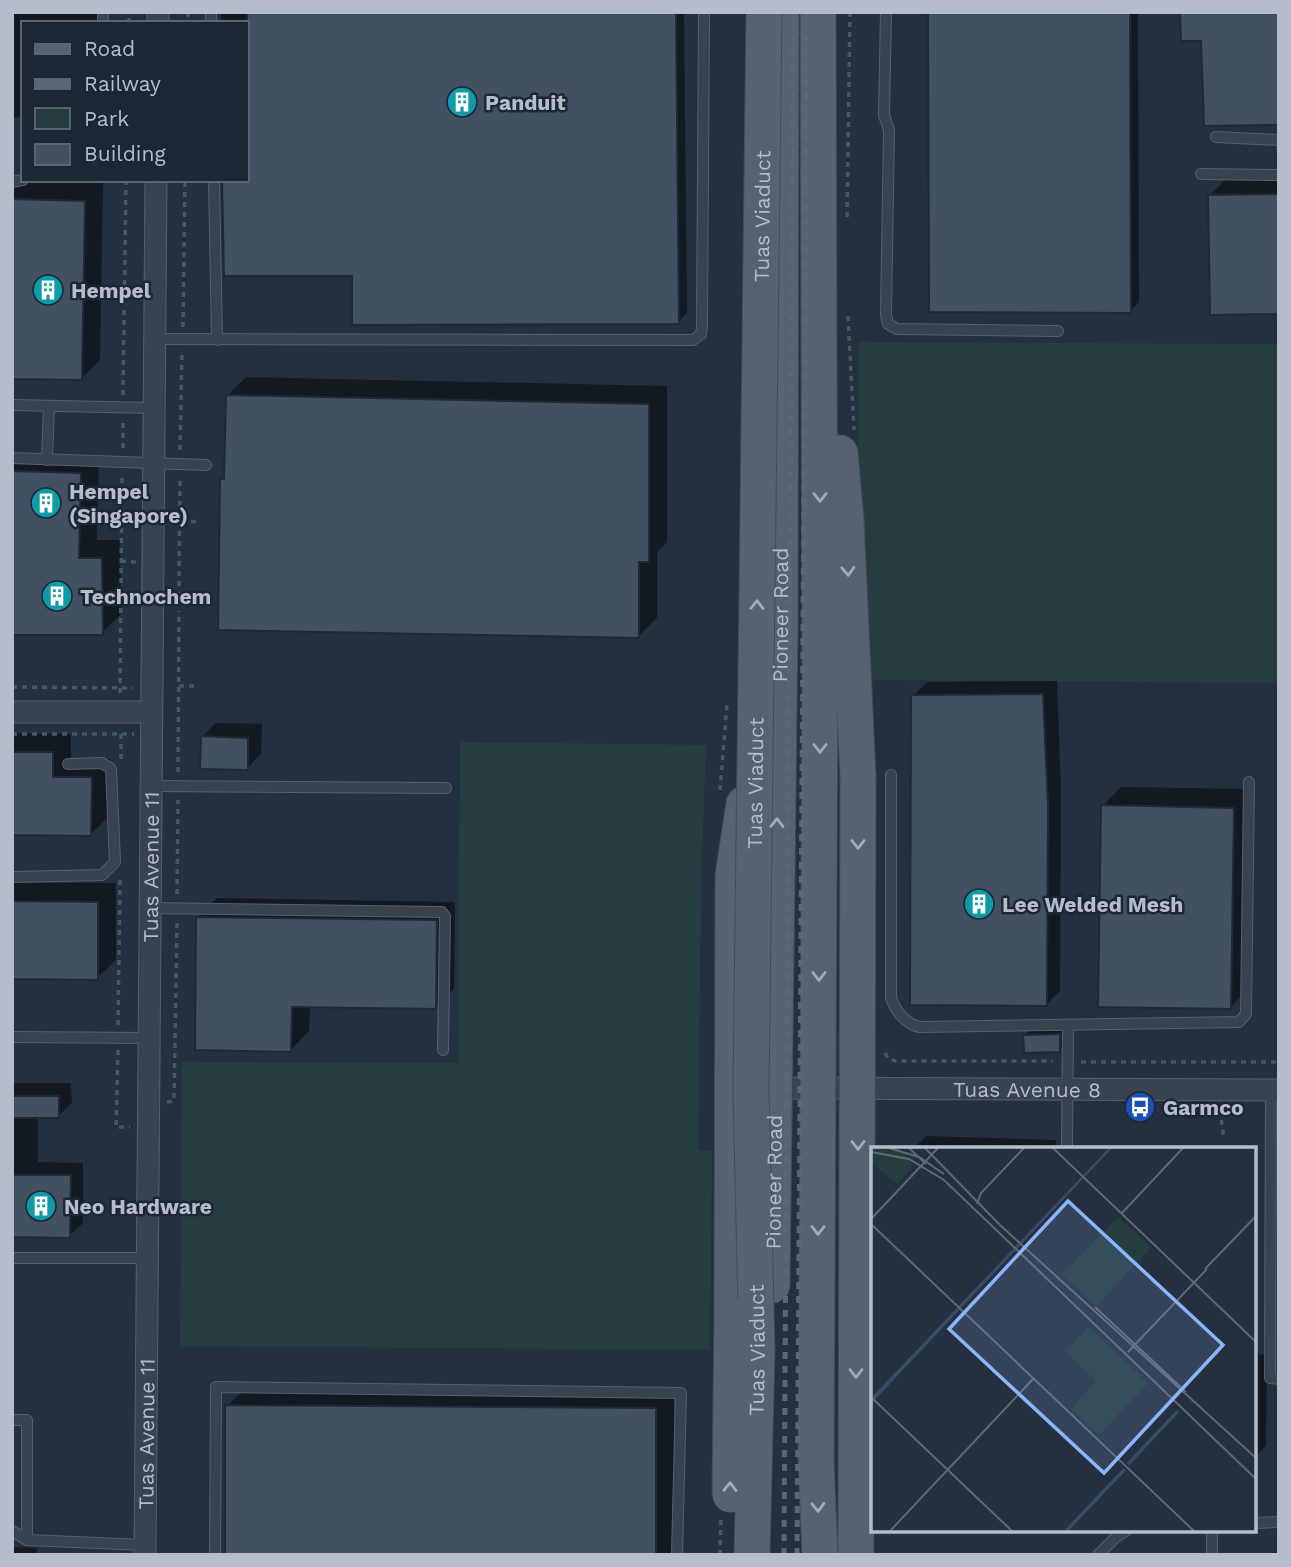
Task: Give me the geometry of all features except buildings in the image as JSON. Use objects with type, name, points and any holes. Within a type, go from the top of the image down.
[{"type":"main road","name":"Tuas Viaduct","points":[[752,1555],[757,1351],[751,1090],[764,12]]},
{"type":"main road","name":"Pioneer Road","points":[[766,1555],[780,627],[781,12]]},
{"type":"main road","name":"Pioneer Road","points":[[818,12],[820,680],[817,1460],[820,1555]]},
{"type":"main road","points":[[827,12],[830,332],[846,520],[858,776],[856,1555]]},
{"type":"main road","points":[[728,1555],[732,1315],[733,876],[757,723],[780,627]]},
{"type":"street","name":"Tuas Avenue 11","points":[[145,1550],[156,182]]},
{"type":"street","points":[[12,712],[150,712]]},
{"type":"street","name":"Tuas Avenue 8","points":[[773,1088],[1275,1090]]},
{"type":"lane","points":[[154,340],[692,340],[698,337],[702,327],[704,12]]},
{"type":"lane","points":[[886,12],[884,115],[889,130],[888,324],[897,329],[1058,331]]},
{"type":"lane","points":[[1216,138],[1279,140]]},
{"type":"lane","points":[[1201,174],[1279,175]]},
{"type":"lane","points":[[214,182],[217,340]]},
{"type":"lane","points":[[12,405],[153,408]]},
{"type":"lane","points":[[47,460],[49,406]]},
{"type":"lane","points":[[12,458],[206,465]]},
{"type":"lane","points":[[151,597],[201,598]]},
{"type":"lane","points":[[12,877],[102,875],[115,862],[111,769],[102,762],[68,764]]},
{"type":"lane","points":[[891,775],[891,997],[895,1009],[915,1027],[1239,1022],[1246,1014],[1249,782]]},
{"type":"lane","points":[[150,786],[446,788]]},
{"type":"lane","points":[[149,908],[442,912],[443,1050]]},
{"type":"lane","points":[[1067,1147],[1068,1026]]},
{"type":"lane","points":[[12,1037],[148,1038]]},
{"type":"lane","points":[[1275,1090],[1270,1378],[1279,1379]]},
{"type":"lane","points":[[12,1258],[146,1258]]},
{"type":"lane","points":[[720,1332],[771,1330]]},
{"type":"lane","points":[[215,1555],[216,1387],[681,1393],[677,1555]]},
{"type":"lane","points":[[12,1420],[27,1420],[27,1540]]},
{"type":"lane","points":[[846,1459],[871,1458]]},
{"type":"lane","points":[[1256,1522],[1279,1522]]},
{"type":"lane","points":[[12,1531],[27,1540],[145,1550]]},
{"type":"lane","points":[[1098,1555],[1124,1532]]},
{"type":"lane","points":[[1212,1532],[1212,1555]]},
{"type":"path","points":[[121,762],[126,182]]},
{"type":"path","points":[[148,1104],[174,1101],[180,465],[186,182]]},
{"type":"path","points":[[181,521],[200,522]]},
{"type":"path","points":[[178,686],[197,686]]},
{"type":"path","points":[[12,687],[150,688]]},
{"type":"path","points":[[12,734],[150,734]]},
{"type":"path","points":[[120,872],[116,1127],[147,1127]]},
{"type":"green space","points":[[859,342],[1279,344],[1279,683],[865,680],[858,485]]},
{"type":"green space","points":[[460,742],[706,745],[701,891],[698,1151],[712,1151],[710,1350],[180,1346],[182,1062],[458,1063]]},
{"type":"railway","points":[[784,1555],[793,12]]},
{"type":"railway","points":[[797,1555],[807,12]]},
{"type":"place","name":"Panduit","points":[[462,102]]},
{"type":"place","name":"Hempel","points":[[48,290]]},
{"type":"place","name":"Hempel (Singapore)","points":[[46,503]]},
{"type":"place","name":"Technochem","points":[[57,596]]},
{"type":"place","name":"Lee Welded Mesh","points":[[979,904]]},
{"type":"place","name":"Garmco","points":[[1140,1107]]},
{"type":"place","name":"Neo Hardware","points":[[41,1206]]}]
